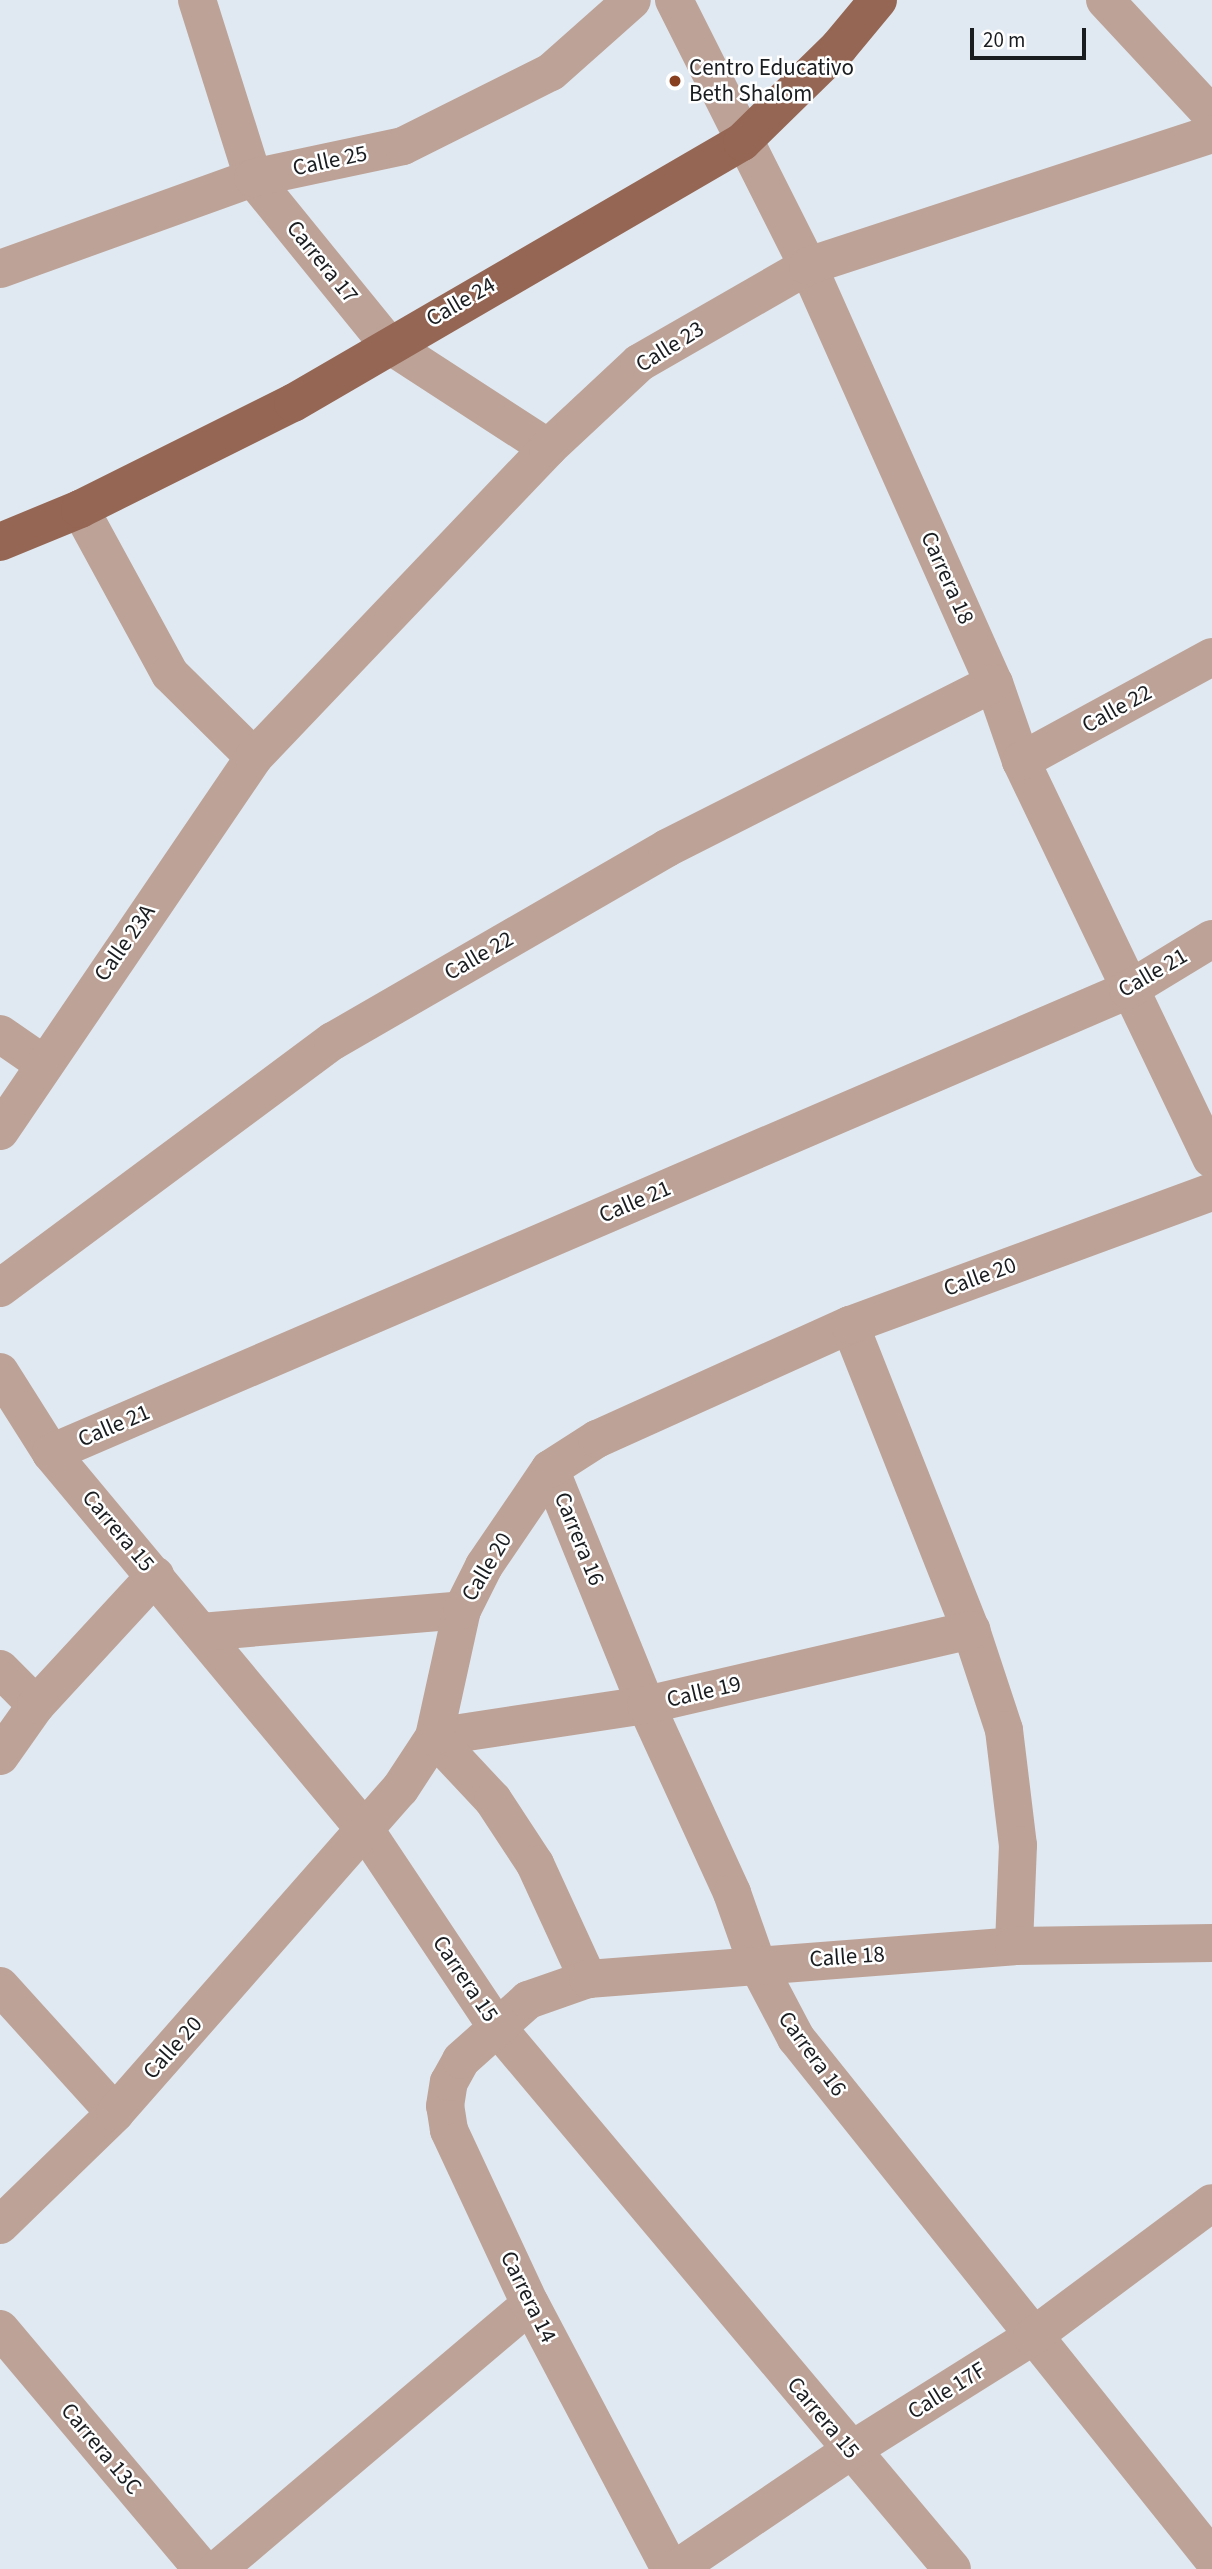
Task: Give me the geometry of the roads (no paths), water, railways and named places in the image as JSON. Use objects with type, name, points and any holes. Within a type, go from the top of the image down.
[{"type":"main road","name":"Calle 24","points":[[0,542],[80,509],[293,403],[388,344],[742,142],[839,47],[878,0]]},
{"type":"street","name":"Carrera 17","points":[[197,0],[253,177],[388,344],[548,448]]},
{"type":"street","name":"Calle 25","points":[[0,268],[253,177],[403,146],[551,72],[632,0]]},
{"type":"street","name":"Carrera 18","points":[[674,0],[742,142],[808,266],[994,682],[1021,761],[1128,990],[1212,1159]]},
{"type":"street","points":[[1105,0],[1212,115]]},
{"type":"street","name":"Calle 23","points":[[254,757],[548,448],[639,363],[808,266],[1212,134]]},
{"type":"street","points":[[80,509],[170,674],[254,757]]},
{"type":"street","name":"Calle 22","points":[[1021,761],[1212,657]]},
{"type":"street","name":"Calle 22","points":[[0,1288],[333,1041],[667,848],[994,682]]},
{"type":"street","name":"Calle 23A","points":[[0,1131],[42,1063],[254,757]]},
{"type":"street","name":"Calle 21","points":[[51,1453],[1128,990],[1212,939]]},
{"type":"street","points":[[0,1034],[42,1063]]},
{"type":"street","name":"Calle 20","points":[[0,2225],[115,2113],[366,1831],[434,1737],[461,1609],[484,1566],[550,1469],[597,1439],[849,1325],[1212,1192]]},
{"type":"street","points":[[849,1325],[971,1630],[1004,1730],[1018,1844],[1014,1946]]},
{"type":"street","name":"Carrera 15","points":[[0,1371],[51,1453],[366,1831],[496,2026],[850,2451],[952,2569]]},
{"type":"street","name":"Carrera 16","points":[[550,1469],[646,1705],[732,1893],[757,1964],[796,2038],[1032,2337],[1212,2558]]},
{"type":"street","points":[[0,1756],[36,1705],[155,1576]]},
{"type":"street","points":[[201,1632],[461,1609]]},
{"type":"street","name":"Calle 19","points":[[434,1737],[646,1705],[971,1630]]},
{"type":"street","points":[[0,1670],[36,1705]]},
{"type":"street","points":[[434,1737],[493,1801],[535,1864],[588,1979]]},
{"type":"street","name":"Calle 18","points":[[496,2026],[528,2000],[588,1979],[1014,1946],[1212,1943]]},
{"type":"street","points":[[0,1986],[115,2113]]},
{"type":"street","name":"Carrera 14","points":[[496,2026],[461,2060],[449,2082],[445,2106],[449,2130],[530,2304],[670,2569]]},
{"type":"street","name":"Calle 17F","points":[[676,2569],[850,2451],[1032,2337],[1212,2203]]},
{"type":"street","points":[[218,2569],[530,2304]]},
{"type":"street","name":"Carrera 13C","points":[[0,2329],[202,2569]]},
{"type":"place","name":"Centro Educativo Beth Shalom","points":[[675,81]]}]
